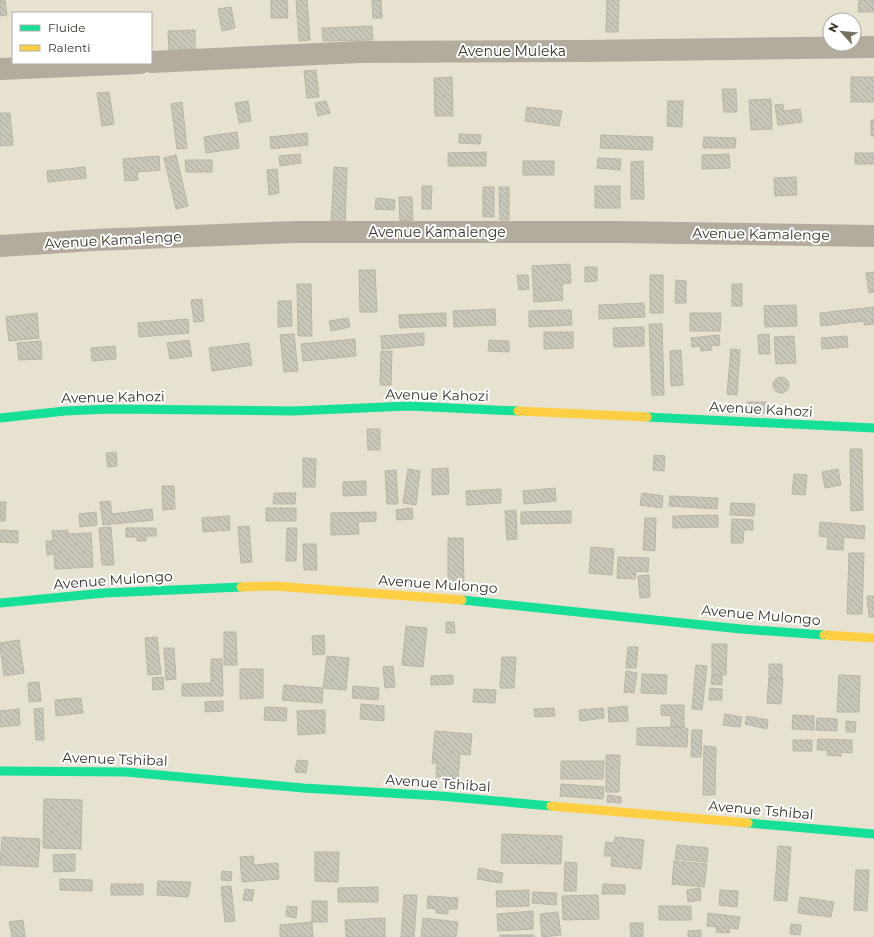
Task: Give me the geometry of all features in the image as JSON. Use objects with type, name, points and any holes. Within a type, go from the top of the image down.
[{"type":"street","name":"Avenue Muleka","points":[[152,62],[360,52],[874,47]]},
{"type":"street","points":[[0,69],[117,64]]},
{"type":"street","name":"Avenue Kamalenge","points":[[0,246],[94,240],[294,232],[611,232],[874,236]]},
{"type":"street","name":"Avenue Kahozi","points":[[0,418],[65,411],[111,409],[293,411],[409,406],[874,428]]},
{"type":"street","name":"Avenue Mulongo","points":[[0,603],[105,593],[274,586],[490,602],[741,629],[874,638]]},
{"type":"street","name":"Avenue Tshibal","points":[[0,771],[126,772],[303,788],[440,796],[874,834]]},
{"type":"building","points":[[0,0],[5,0],[7,15],[0,16]]},
{"type":"building","points":[[271,0],[287,0],[288,18],[271,18]]},
{"type":"building","points":[[296,0],[307,0],[310,40],[299,41]]},
{"type":"building","points":[[372,0],[381,0],[382,18],[373,18]]},
{"type":"building","points":[[607,0],[619,0],[618,32],[606,32]]},
{"type":"building","points":[[859,0],[874,0],[874,12],[858,12]]},
{"type":"building","points":[[231,7],[235,28],[222,31],[218,9]]},
{"type":"building","points":[[372,26],[373,40],[323,41],[322,28]]},
{"type":"building","points":[[195,30],[195,49],[169,50],[168,31]]},
{"type":"building","points":[[316,70],[319,97],[307,98],[304,71]]},
{"type":"building","points":[[452,77],[453,116],[435,116],[434,78]]},
{"type":"building","points":[[851,77],[874,77],[874,102],[851,102]]},
{"type":"building","points":[[722,89],[736,89],[737,112],[724,112]]},
{"type":"building","points":[[109,92],[114,124],[102,126],[97,93]]},
{"type":"building","points":[[771,99],[772,129],[751,130],[749,100]]},
{"type":"building","points":[[248,101],[251,121],[239,123],[235,103]]},
{"type":"building","points":[[326,101],[330,113],[318,116],[315,103]]},
{"type":"building","points":[[668,101],[683,101],[682,127],[667,126]]},
{"type":"building","points":[[182,102],[187,148],[177,149],[171,104]]},
{"type":"building","points":[[783,104],[784,111],[800,109],[802,122],[778,125],[775,105]]},
{"type":"building","points":[[527,107],[562,111],[559,126],[525,121]]},
{"type":"building","points":[[0,113],[10,113],[13,145],[0,146]]},
{"type":"building","points":[[871,120],[874,120],[874,136],[871,136]]},
{"type":"building","points":[[237,132],[239,148],[206,153],[204,137]]},
{"type":"building","points":[[307,133],[308,145],[271,149],[270,137]]},
{"type":"building","points":[[459,134],[481,135],[480,144],[459,143]]},
{"type":"building","points":[[601,135],[653,137],[652,150],[600,148]]},
{"type":"building","points":[[704,137],[736,138],[735,148],[703,148]]},
{"type":"building","points":[[486,152],[486,166],[448,166],[448,153]]},
{"type":"building","points":[[855,153],[874,153],[874,164],[855,164]]},
{"type":"building","points":[[300,154],[301,163],[280,166],[279,156]]},
{"type":"building","points":[[729,154],[730,168],[702,169],[702,155]]},
{"type":"building","points":[[176,155],[188,206],[176,209],[164,158]]},
{"type":"building","points":[[159,156],[160,170],[137,172],[138,180],[125,181],[123,159]]},
{"type":"building","points":[[598,158],[621,159],[620,170],[597,168]]},
{"type":"building","points":[[185,160],[212,160],[212,172],[186,172]]},
{"type":"building","points":[[523,161],[554,161],[554,175],[523,175]]},
{"type":"building","points":[[643,161],[644,199],[631,199],[631,162]]},
{"type":"building","points":[[85,167],[86,178],[48,182],[47,171]]},
{"type":"building","points":[[334,167],[347,168],[345,225],[331,224]]},
{"type":"building","points":[[277,169],[279,193],[269,195],[267,170]]},
{"type":"building","points":[[796,177],[797,195],[775,196],[774,178]]},
{"type":"building","points":[[422,186],[432,186],[431,209],[422,209]]},
{"type":"building","points":[[595,186],[620,186],[620,208],[595,208]]},
{"type":"building","points":[[483,187],[494,187],[494,217],[483,217]]},
{"type":"building","points":[[499,187],[509,187],[509,220],[500,220]]},
{"type":"building","points":[[399,197],[412,197],[413,220],[400,221]]},
{"type":"building","points":[[376,198],[395,200],[394,210],[375,209]]},
{"type":"building","points":[[570,264],[571,283],[562,284],[563,300],[534,302],[532,266]]},
{"type":"building","points":[[585,267],[597,267],[597,281],[585,282]]},
{"type":"building","points":[[359,270],[375,270],[377,312],[360,312]]},
{"type":"building","points":[[874,272],[874,292],[869,293],[866,273]]},
{"type":"building","points":[[517,275],[528,275],[529,289],[519,290]]},
{"type":"building","points":[[650,275],[663,275],[663,313],[650,313]]},
{"type":"building","points":[[676,280],[686,281],[686,303],[675,303]]},
{"type":"building","points":[[297,284],[311,284],[312,336],[298,336]]},
{"type":"building","points":[[732,284],[742,284],[742,306],[732,306]]},
{"type":"building","points":[[202,299],[204,321],[194,322],[191,300]]},
{"type":"building","points":[[278,301],[291,301],[292,326],[278,327]]},
{"type":"building","points":[[644,303],[645,317],[599,319],[599,305]]},
{"type":"building","points":[[796,305],[797,326],[765,327],[764,306]]},
{"type":"building","points":[[874,307],[874,324],[864,325],[864,321],[821,326],[820,313]]},
{"type":"building","points":[[495,309],[496,325],[454,327],[453,311]]},
{"type":"building","points":[[571,310],[572,325],[529,327],[529,311]]},
{"type":"building","points":[[37,313],[39,338],[9,341],[6,317]]},
{"type":"building","points":[[446,313],[446,326],[400,328],[399,315]]},
{"type":"building","points":[[690,313],[721,313],[720,331],[690,331]]},
{"type":"building","points":[[348,318],[350,327],[331,331],[329,321]]},
{"type":"building","points":[[188,319],[189,333],[139,337],[138,323]]},
{"type":"building","points":[[649,324],[662,324],[664,395],[652,395]]},
{"type":"building","points":[[644,327],[644,346],[614,347],[613,328]]},
{"type":"building","points":[[544,332],[573,332],[573,348],[544,349]]},
{"type":"building","points":[[424,333],[424,345],[382,349],[381,336]]},
{"type":"building","points":[[294,334],[298,371],[284,372],[280,335]]},
{"type":"building","points":[[769,334],[770,354],[759,354],[758,335]]},
{"type":"building","points":[[719,335],[720,345],[711,346],[712,350],[701,351],[700,346],[692,347],[691,338]]},
{"type":"building","points":[[794,336],[796,363],[776,364],[774,337]]},
{"type":"building","points":[[847,336],[848,347],[822,349],[821,338]]},
{"type":"building","points":[[355,339],[356,356],[303,361],[301,344]]},
{"type":"building","points":[[189,340],[192,356],[170,359],[167,343]]},
{"type":"building","points":[[489,340],[509,341],[509,352],[488,351]]},
{"type":"building","points":[[41,341],[42,359],[19,360],[17,343]]},
{"type":"building","points":[[249,343],[252,365],[212,371],[209,348]]},
{"type":"building","points":[[115,346],[116,359],[92,361],[91,348]]},
{"type":"building","points":[[731,349],[740,350],[737,395],[727,394]]},
{"type":"building","points":[[681,350],[683,385],[671,386],[670,351]]},
{"type":"building","points":[[381,351],[392,351],[391,385],[380,385]]},
{"type":"building","points":[[778,377],[784,377],[789,382],[787,391],[784,393],[778,393],[773,388],[773,382]]},
{"type":"building","points":[[747,402],[767,402],[766,413],[747,413]]},
{"type":"building","points":[[367,429],[380,429],[380,450],[368,450]]},
{"type":"building","points":[[850,449],[862,449],[863,510],[851,511]]},
{"type":"building","points":[[116,452],[117,466],[108,467],[106,453]]},
{"type":"building","points":[[654,455],[665,456],[664,471],[653,470]]},
{"type":"building","points":[[303,458],[316,459],[315,487],[303,487]]},
{"type":"building","points":[[448,468],[449,494],[432,495],[432,469]]},
{"type":"building","points":[[408,469],[420,471],[416,505],[403,503]]},
{"type":"building","points":[[838,469],[841,485],[825,488],[822,472]]},
{"type":"building","points":[[396,470],[398,504],[387,504],[385,471]]},
{"type":"building","points":[[794,474],[807,475],[805,495],[792,494]]},
{"type":"building","points":[[366,481],[366,495],[343,496],[343,482]]},
{"type":"building","points":[[162,486],[174,486],[175,509],[163,510]]},
{"type":"building","points":[[555,488],[556,501],[524,504],[523,491]]},
{"type":"building","points":[[501,489],[501,503],[467,505],[466,491]]},
{"type":"building","points":[[274,493],[296,493],[295,504],[273,504]]},
{"type":"building","points":[[642,493],[663,496],[662,508],[640,505]]},
{"type":"building","points":[[670,496],[718,498],[717,509],[669,506]]},
{"type":"building","points":[[110,501],[112,514],[152,509],[153,520],[103,525],[100,502]]},
{"type":"building","points":[[0,502],[6,502],[5,521],[0,521]]},
{"type":"building","points":[[731,503],[755,504],[754,516],[730,515]]},
{"type":"building","points":[[266,508],[296,508],[296,521],[266,521]]},
{"type":"building","points":[[412,508],[413,519],[397,520],[396,510]]},
{"type":"building","points":[[516,510],[517,539],[507,540],[505,511]]},
{"type":"building","points":[[571,511],[571,523],[521,524],[521,512]]},
{"type":"building","points":[[96,512],[97,525],[80,527],[79,514]]},
{"type":"building","points":[[376,512],[376,521],[358,522],[359,534],[331,535],[331,513]]},
{"type":"building","points":[[718,515],[718,527],[673,528],[673,516]]},
{"type":"building","points":[[229,516],[230,530],[203,532],[202,518]]},
{"type":"building","points":[[645,518],[656,518],[655,551],[643,550]]},
{"type":"building","points":[[732,519],[753,520],[753,530],[744,530],[743,543],[731,543]]},
{"type":"building","points":[[820,522],[865,526],[864,539],[844,537],[843,550],[827,549],[828,537],[819,536]]},
{"type":"building","points":[[249,526],[252,562],[241,563],[238,527]]},
{"type":"building","points":[[111,527],[114,565],[102,565],[99,528]]},
{"type":"building","points":[[126,528],[156,528],[156,536],[146,536],[146,541],[137,541],[137,537],[126,537]]},
{"type":"building","points":[[287,528],[297,528],[296,561],[286,561]]},
{"type":"building","points":[[0,530],[18,531],[18,543],[0,542]]},
{"type":"building","points":[[68,530],[68,534],[91,533],[93,567],[55,569],[54,554],[47,555],[46,541],[53,541],[52,531]]},
{"type":"building","points":[[448,538],[463,538],[464,585],[448,585]]},
{"type":"building","points":[[303,544],[316,544],[317,570],[304,570]]},
{"type":"building","points":[[591,547],[614,549],[612,575],[589,573]]},
{"type":"building","points":[[849,553],[864,553],[862,614],[847,614]]},
{"type":"building","points":[[618,557],[649,558],[648,572],[636,571],[635,579],[617,578]]},
{"type":"building","points":[[649,575],[650,597],[640,598],[638,576]]},
{"type":"building","points":[[867,596],[874,596],[874,617],[869,617]]},
{"type":"building","points":[[446,622],[454,622],[455,633],[446,633]]},
{"type":"building","points":[[406,626],[427,628],[423,667],[402,665]]},
{"type":"building","points":[[224,632],[236,632],[237,665],[224,665]]},
{"type":"building","points":[[324,635],[325,654],[313,655],[312,636]]},
{"type":"building","points":[[157,637],[161,674],[148,675],[145,638]]},
{"type":"building","points":[[19,640],[24,673],[4,676],[0,653],[0,643]]},
{"type":"building","points":[[712,644],[727,644],[726,675],[712,675]]},
{"type":"building","points":[[628,647],[638,647],[636,668],[626,668]]},
{"type":"building","points":[[164,648],[174,648],[176,679],[166,680]]},
{"type":"building","points":[[327,656],[349,658],[346,690],[323,688]]},
{"type":"building","points":[[502,657],[516,657],[514,688],[500,688]]},
{"type":"building","points":[[211,659],[222,659],[223,696],[182,696],[182,684],[211,683]]},
{"type":"building","points":[[769,664],[782,664],[782,678],[769,678]]},
{"type":"building","points":[[696,665],[707,666],[702,710],[692,709]]},
{"type":"building","points":[[393,666],[395,687],[385,688],[383,667]]},
{"type":"building","points":[[240,669],[263,669],[263,698],[240,699]]},
{"type":"building","points":[[626,671],[637,673],[634,693],[624,692]]},
{"type":"building","points":[[642,674],[667,675],[666,694],[641,693]]},
{"type":"building","points":[[453,675],[453,684],[431,685],[431,676]]},
{"type":"building","points":[[712,675],[722,676],[722,685],[711,684]]},
{"type":"building","points":[[839,675],[860,676],[859,712],[837,712]]},
{"type":"building","points":[[163,677],[164,689],[153,690],[152,678]]},
{"type":"building","points":[[769,678],[783,678],[781,704],[767,703]]},
{"type":"building","points":[[39,682],[41,701],[29,702],[28,683]]},
{"type":"building","points":[[284,685],[323,688],[322,703],[282,700]]},
{"type":"building","points":[[353,686],[379,688],[378,700],[352,698]]},
{"type":"building","points":[[710,688],[722,689],[722,700],[709,700]]},
{"type":"building","points":[[474,689],[496,690],[495,703],[473,702]]},
{"type":"building","points":[[81,698],[83,713],[56,716],[55,700]]},
{"type":"building","points":[[223,701],[223,711],[205,712],[205,702]]},
{"type":"building","points":[[361,704],[384,706],[384,721],[360,719]]},
{"type":"building","points":[[661,705],[684,705],[684,727],[671,727],[671,716],[661,715]]},
{"type":"building","points":[[627,706],[628,721],[609,722],[608,708]]},
{"type":"building","points":[[265,707],[287,708],[286,721],[264,720]]},
{"type":"building","points":[[43,708],[44,740],[36,740],[34,709]]},
{"type":"building","points":[[554,708],[555,716],[535,717],[534,709]]},
{"type":"building","points":[[603,708],[604,718],[580,721],[579,710]]},
{"type":"building","points":[[19,709],[20,725],[0,727],[0,711]]},
{"type":"building","points":[[325,710],[325,733],[298,735],[297,711]]},
{"type":"building","points":[[725,714],[742,717],[740,727],[723,725]]},
{"type":"building","points":[[793,715],[814,716],[814,730],[792,729]]},
{"type":"building","points":[[747,716],[768,720],[767,729],[745,724]]},
{"type":"building","points":[[817,718],[837,719],[837,731],[816,730]]},
{"type":"building","points":[[846,721],[856,722],[855,732],[846,732]]},
{"type":"building","points":[[684,727],[688,729],[687,747],[637,745],[637,728]]},
{"type":"building","points":[[692,730],[702,730],[701,757],[691,757]]},
{"type":"building","points":[[435,731],[472,734],[470,755],[460,754],[458,779],[436,777],[437,763],[432,763]]},
{"type":"building","points":[[818,739],[852,740],[852,753],[841,752],[841,756],[827,755],[827,750],[817,750]]},
{"type":"building","points":[[793,740],[812,740],[812,751],[793,751]]},
{"type":"building","points":[[704,746],[716,747],[715,795],[703,795]]},
{"type":"building","points":[[606,755],[620,755],[619,792],[606,792]]},
{"type":"building","points":[[297,760],[308,761],[306,773],[295,772]]},
{"type":"building","points":[[561,761],[604,761],[603,779],[561,779]]},
{"type":"building","points":[[561,784],[604,787],[603,799],[560,796]]},
{"type":"building","points":[[608,795],[621,797],[621,803],[607,802]]},
{"type":"building","points":[[44,799],[82,800],[81,849],[43,848]]},
{"type":"building","points":[[502,834],[562,836],[561,864],[501,863]]},
{"type":"building","points":[[2,837],[40,839],[38,867],[0,865]]},
{"type":"building","points":[[615,837],[644,840],[641,869],[611,866],[612,856],[604,856],[606,842],[614,843]]},
{"type":"building","points":[[677,845],[708,848],[707,862],[675,859]]},
{"type":"building","points":[[778,846],[791,847],[787,901],[774,900]]},
{"type":"building","points":[[315,852],[339,852],[338,882],[315,881]]},
{"type":"building","points":[[75,854],[75,871],[54,872],[53,855]]},
{"type":"building","points":[[253,856],[254,865],[278,863],[279,879],[242,882],[240,857]]},
{"type":"building","points":[[674,861],[707,864],[704,887],[672,884]]},
{"type":"building","points":[[565,862],[577,863],[576,891],[564,891]]},
{"type":"building","points":[[479,868],[503,873],[501,883],[477,879]]},
{"type":"building","points":[[856,870],[869,870],[867,911],[854,910]]},
{"type":"building","points":[[222,871],[232,872],[231,881],[221,880]]},
{"type":"building","points":[[60,879],[92,880],[92,891],[60,890]]},
{"type":"building","points":[[158,881],[191,882],[188,897],[157,895]]},
{"type":"building","points":[[111,884],[143,884],[143,895],[111,895]]},
{"type":"building","points":[[603,884],[625,885],[625,894],[602,894]]},
{"type":"building","points":[[231,886],[235,921],[225,922],[221,887]]},
{"type":"building","points":[[378,887],[378,902],[338,902],[338,888]]},
{"type":"building","points":[[700,888],[701,900],[688,902],[687,890]]},
{"type":"building","points":[[245,889],[254,890],[252,901],[243,900]]},
{"type":"building","points":[[529,890],[529,906],[497,907],[496,891]]},
{"type":"building","points":[[720,890],[738,891],[737,907],[719,905]]},
{"type":"building","points":[[533,892],[557,893],[556,905],[532,903]]},
{"type":"building","points":[[404,895],[417,895],[414,937],[401,937]]},
{"type":"building","points":[[598,895],[599,919],[563,920],[562,896]]},
{"type":"building","points":[[428,896],[458,898],[457,909],[448,909],[448,914],[436,913],[436,909],[427,908]]},
{"type":"building","points":[[800,897],[834,902],[831,917],[798,913]]},
{"type":"building","points":[[312,901],[327,901],[327,922],[312,922]]},
{"type":"building","points":[[287,906],[297,907],[296,918],[286,916]]},
{"type":"building","points":[[659,906],[691,906],[691,920],[659,920]]},
{"type":"building","points":[[533,911],[533,929],[498,931],[497,914]]},
{"type":"building","points":[[558,912],[561,935],[542,937],[540,914]]},
{"type":"building","points":[[708,913],[740,917],[738,929],[730,928],[729,933],[716,932],[717,927],[707,926]]},
{"type":"building","points":[[385,918],[385,937],[346,937],[345,920]]},
{"type":"building","points":[[423,918],[458,922],[456,937],[421,937]]},
{"type":"building","points":[[23,920],[25,937],[12,937],[9,922]]},
{"type":"building","points":[[312,922],[313,937],[280,937],[280,925]]},
{"type":"building","points":[[630,923],[643,923],[643,937],[631,937]]},
{"type":"building","points":[[791,924],[801,925],[800,935],[790,934]]},
{"type":"building","points":[[701,930],[701,937],[688,937],[688,931]]},
{"type":"building","points":[[500,935],[534,935],[534,937],[500,937]]},
{"type":"traffic: fast","points":[[0,418],[65,411],[111,409],[293,411],[409,406],[518,411]]},
{"type":"traffic: fast","points":[[647,417],[874,428]]},
{"type":"traffic: fast","points":[[0,603],[105,593],[241,587]]},
{"type":"traffic: fast","points":[[462,600],[741,629],[824,635]]},
{"type":"traffic: fast","points":[[0,771],[126,772],[303,788],[440,796],[551,806]]},
{"type":"traffic: fast","points":[[748,823],[874,834]]},
{"type":"traffic: slow","points":[[518,411],[647,417]]},
{"type":"traffic: slow","points":[[241,587],[274,586],[462,600]]},
{"type":"traffic: slow","points":[[824,635],[874,638]]},
{"type":"traffic: slow","points":[[551,806],[748,823]]}]
